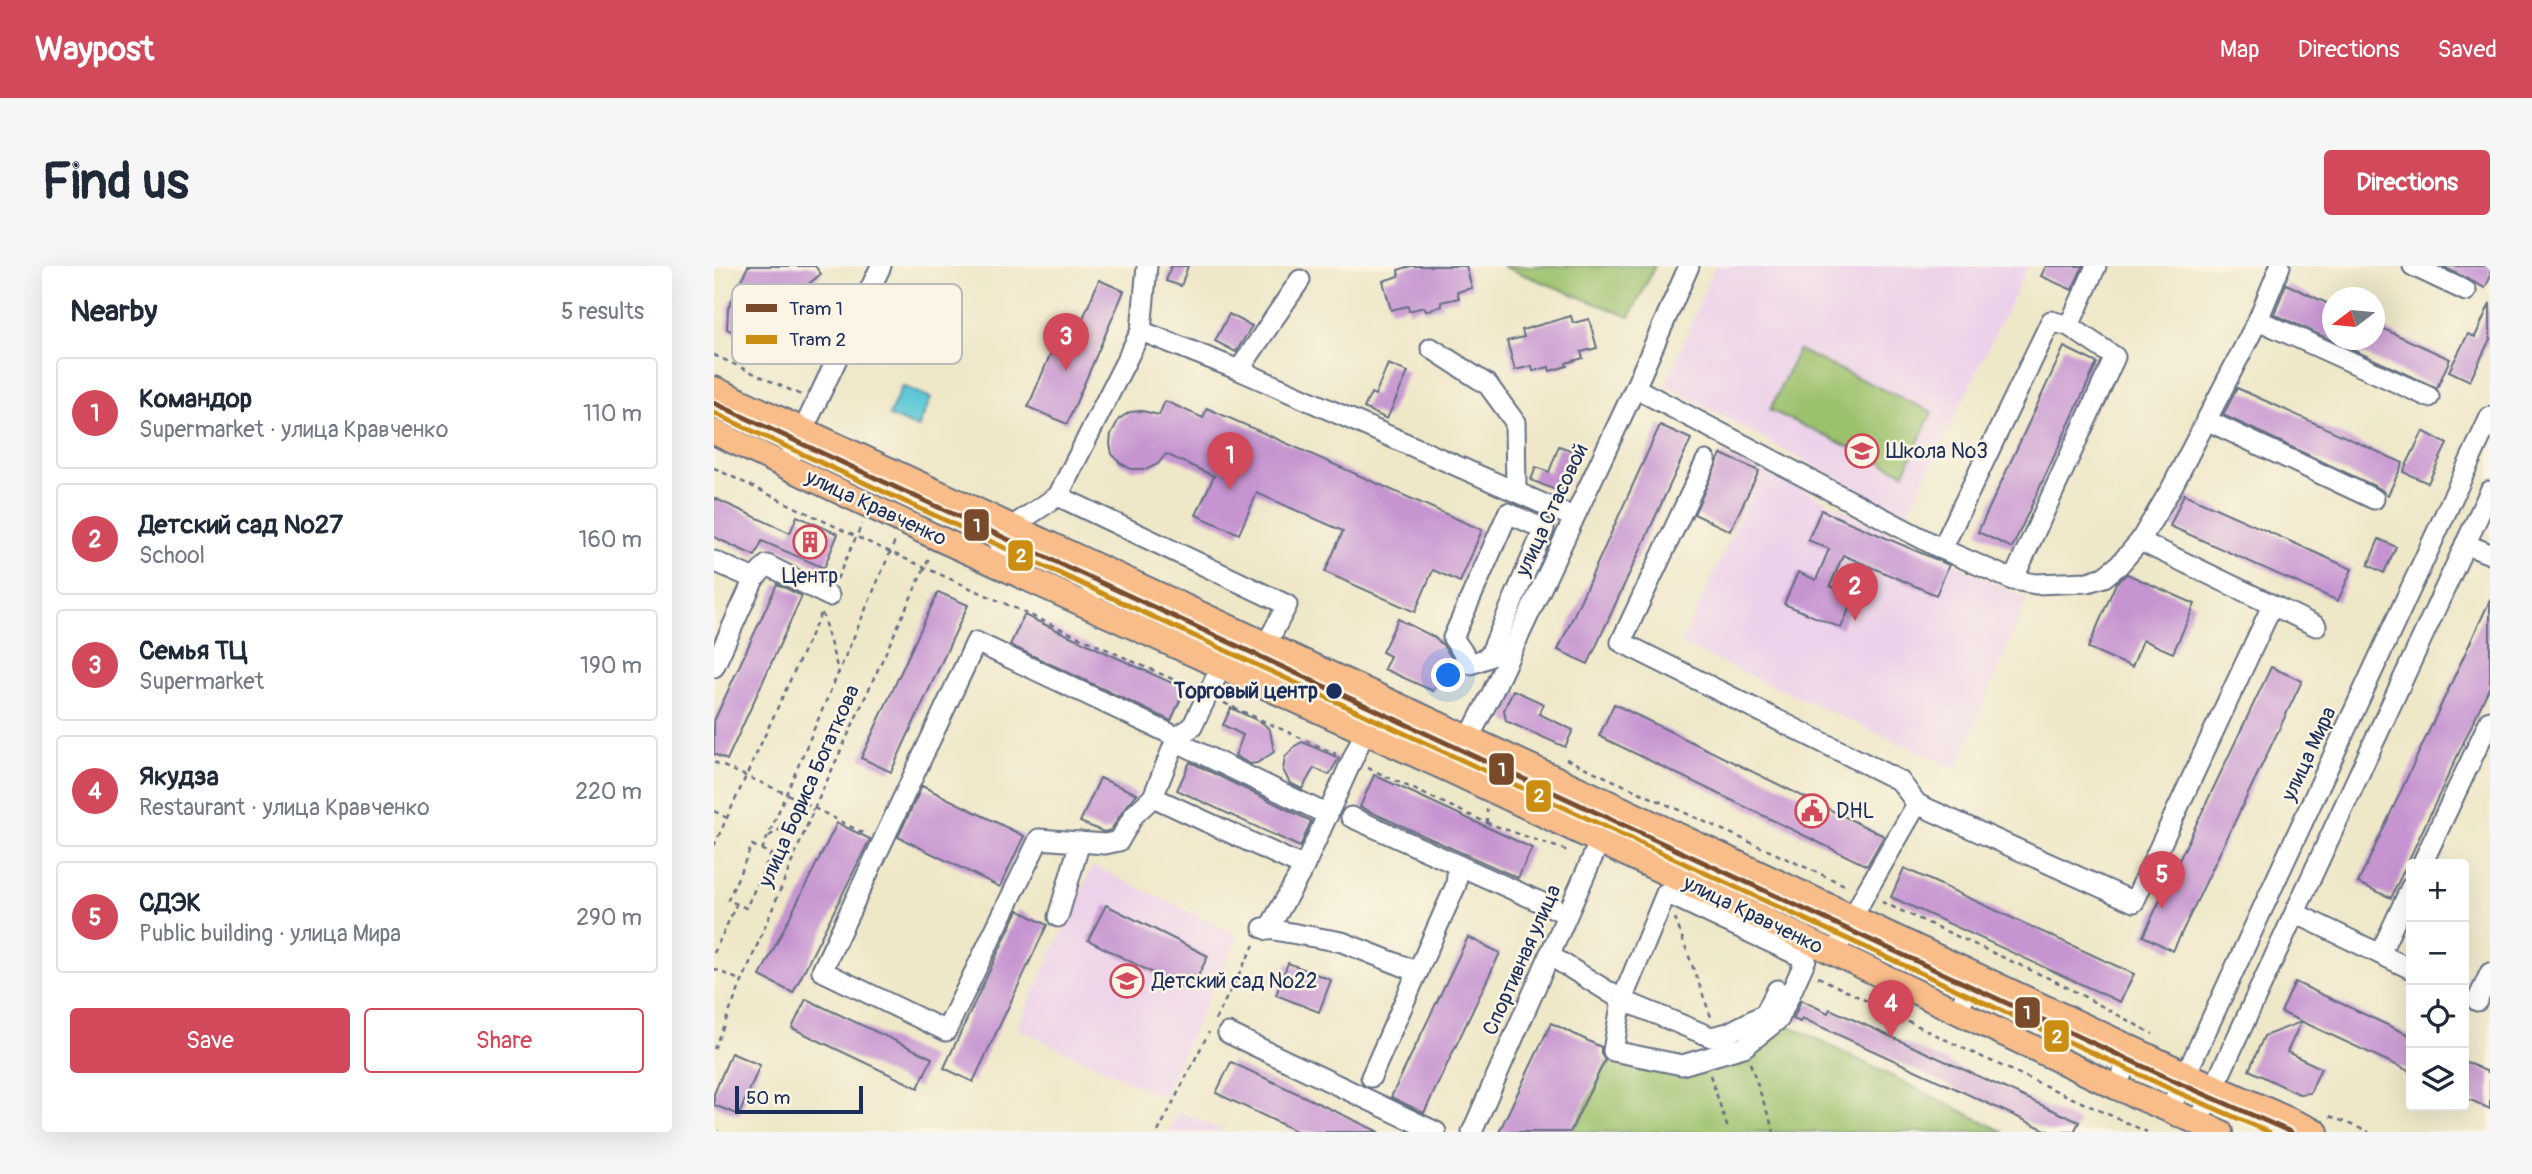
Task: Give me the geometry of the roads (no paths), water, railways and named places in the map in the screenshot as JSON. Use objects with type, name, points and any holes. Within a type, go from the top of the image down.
[{"type":"main road","name":"улица Кравченко","points":[[714,389],[2215,1086],[2280,1125],[2318,1122]]},
{"type":"main road","name":"улица Кравченко","points":[[714,432],[901,521],[1452,772],[1595,850],[1694,887],[2116,1087],[2209,1127]]},
{"type":"street","points":[[872,284],[881,266]]},
{"type":"street","points":[[994,563],[1011,527],[1058,496],[1141,331],[1147,266]]},
{"type":"street","name":"улица Стасовой","points":[[1452,772],[1689,266]]},
{"type":"street","points":[[2068,326],[2096,266]]},
{"type":"street","points":[[1634,388],[1942,549],[2013,580],[2036,584],[2069,584],[2104,577],[2119,565],[2140,541],[2172,487],[2258,320],[2280,266]]},
{"type":"street","points":[[2413,266],[2466,291]]},
{"type":"street","points":[[1239,370],[1300,280]]},
{"type":"street","points":[[2258,320],[2429,397]]},
{"type":"street","points":[[1942,549],[2051,321],[2068,326],[2115,357],[2013,580]]},
{"type":"street","points":[[1141,331],[1239,370],[1573,517]]},
{"type":"street","points":[[1432,348],[1488,385],[1515,422],[1516,491]]},
{"type":"street","points":[[786,466],[834,364]]},
{"type":"street","name":"улица Мира","points":[[2169,1111],[2490,417]]},
{"type":"street","points":[[2206,420],[2374,499]]},
{"type":"street","points":[[1706,461],[1620,642],[1900,781],[1917,804],[2134,902],[2272,606]]},
{"type":"street","points":[[2209,1127],[2215,1086],[2490,491]]},
{"type":"street","points":[[1058,496],[1287,606],[1266,645]]},
{"type":"street","points":[[1508,513],[1544,529],[1489,657],[1471,664],[1453,638],[1508,513]]},
{"type":"street","points":[[2140,541],[2316,626]]},
{"type":"street","points":[[2465,544],[2490,554]]},
{"type":"street","points":[[714,561],[754,579]]},
{"type":"street","points":[[714,667],[754,579],[767,565],[826,604]]},
{"type":"street","points":[[1087,604],[1103,569]]},
{"type":"street","points":[[1238,632],[1192,727],[1176,739],[1153,797],[1134,815],[1119,841],[1105,844],[1039,839],[946,1031],[822,971],[976,642],[1176,739],[1328,815]]},
{"type":"street","points":[[1380,698],[1304,867],[1266,929],[1342,942],[1418,972]]},
{"type":"street","points":[[2424,859],[2490,720]]},
{"type":"street","points":[[1153,797],[1304,867]]},
{"type":"street","points":[[1834,954],[1917,804]]},
{"type":"street","name":"Спортивная улица","points":[[1472,1132],[1615,807]]},
{"type":"street","points":[[1351,817],[1567,914]]},
{"type":"street","points":[[1058,917],[1080,842]]},
{"type":"street","points":[[1694,887],[1709,851]]},
{"type":"street","points":[[1371,1077],[1456,885],[1458,865]]},
{"type":"street","points":[[1666,893],[1806,959],[1779,1019],[1744,1047],[1682,1065],[1613,1051],[1622,1000],[1666,893]]},
{"type":"street","points":[[2380,954],[2406,898]]},
{"type":"street","points":[[2295,913],[2406,967]]},
{"type":"street","points":[[1549,954],[1622,1000],[1711,1037],[1728,1033],[1765,1014],[1777,990]]},
{"type":"street","points":[[2477,1001],[2490,973]]},
{"type":"street","points":[[1958,1012],[1973,975]]},
{"type":"street","points":[[1228,1033],[1436,1132]]},
{"type":"street","points":[[2116,1087],[2133,1049]]},
{"type":"water","points":[[902,386],[931,398],[918,428],[889,416]]},
{"type":"tram line","name":"1","points":[[714,403],[2181,1084],[2291,1132]]},
{"type":"tram line","name":"2","points":[[714,413],[2177,1092],[2269,1132]]},
{"type":"place","name":"Семья ТЦ","points":[[1066,371]]},
{"type":"place","name":"Школа №3","points":[[1862,451]]},
{"type":"place","name":"Командор","points":[[1230,490]]},
{"type":"place","name":"Центр","points":[[810,542]]},
{"type":"place","name":"Детский сад №27","points":[[1855,621]]},
{"type":"place","name":"Торговый центр","points":[[1334,691]]},
{"type":"place","name":"DHL","points":[[1812,811]]},
{"type":"place","name":"СДЭК","points":[[2162,909]]},
{"type":"place","name":"Детский сад №22","points":[[1127,981]]},
{"type":"place","name":"Якудза","points":[[1891,1038]]}]
